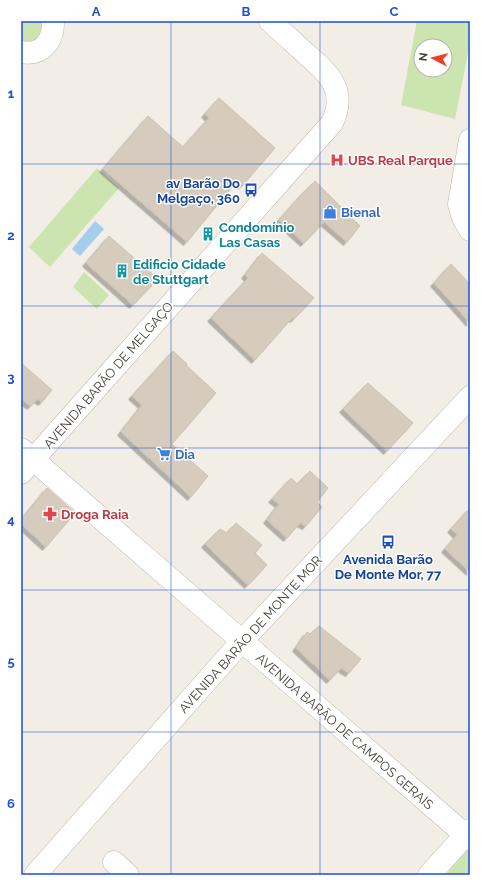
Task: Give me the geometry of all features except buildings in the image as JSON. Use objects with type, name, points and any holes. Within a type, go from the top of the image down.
[{"type":"street","points":[[21,52],[36,52],[44,47],[50,39],[53,30],[53,21]]},
{"type":"street","name":"AVENIDA BARÃO DE MELGAÇO","points":[[25,461],[332,123],[338,107],[337,92],[331,78],[270,21]]},
{"type":"street","points":[[470,140],[459,204],[463,218],[470,230]]},
{"type":"street","name":"AVENIDA BARÃO DE MONTE MOR","points":[[35,875],[242,642],[470,398]]},
{"type":"street","name":"AVENIDA BARÃO DE CAMPOS GERAIS","points":[[25,461],[242,642],[468,835]]},
{"type":"street","points":[[429,875],[468,835]]},
{"type":"green space","points":[[21,21],[50,21],[50,31],[21,49]]},
{"type":"green space","points":[[417,21],[470,21],[470,43],[455,119],[401,105],[413,42],[413,78],[453,78],[453,38],[414,38]]},
{"type":"green space","points":[[97,168],[119,188],[50,267],[29,247]]},
{"type":"green space","points":[[84,272],[109,295],[97,309],[73,287]]},
{"type":"green space","points":[[470,842],[470,875],[446,875]]},
{"type":"water","points":[[95,221],[104,229],[80,256],[72,249]]},
{"type":"place","name":"UBS Real Parque","points":[[337,160]]},
{"type":"place","name":"av Barão Do Melgaço, 360","points":[[251,190]]},
{"type":"place","name":"Bienal","points":[[330,212]]},
{"type":"place","name":"Condomínio Las Casas","points":[[208,234]]},
{"type":"place","name":"Edificio Cidade de Stuttgart","points":[[122,271]]},
{"type":"place","name":"Dia","points":[[164,454]]},
{"type":"place","name":"Droga Raia","points":[[50,514]]},
{"type":"place","name":"Avenida Barão De Monte Mor, 77","points":[[388,542]]}]
